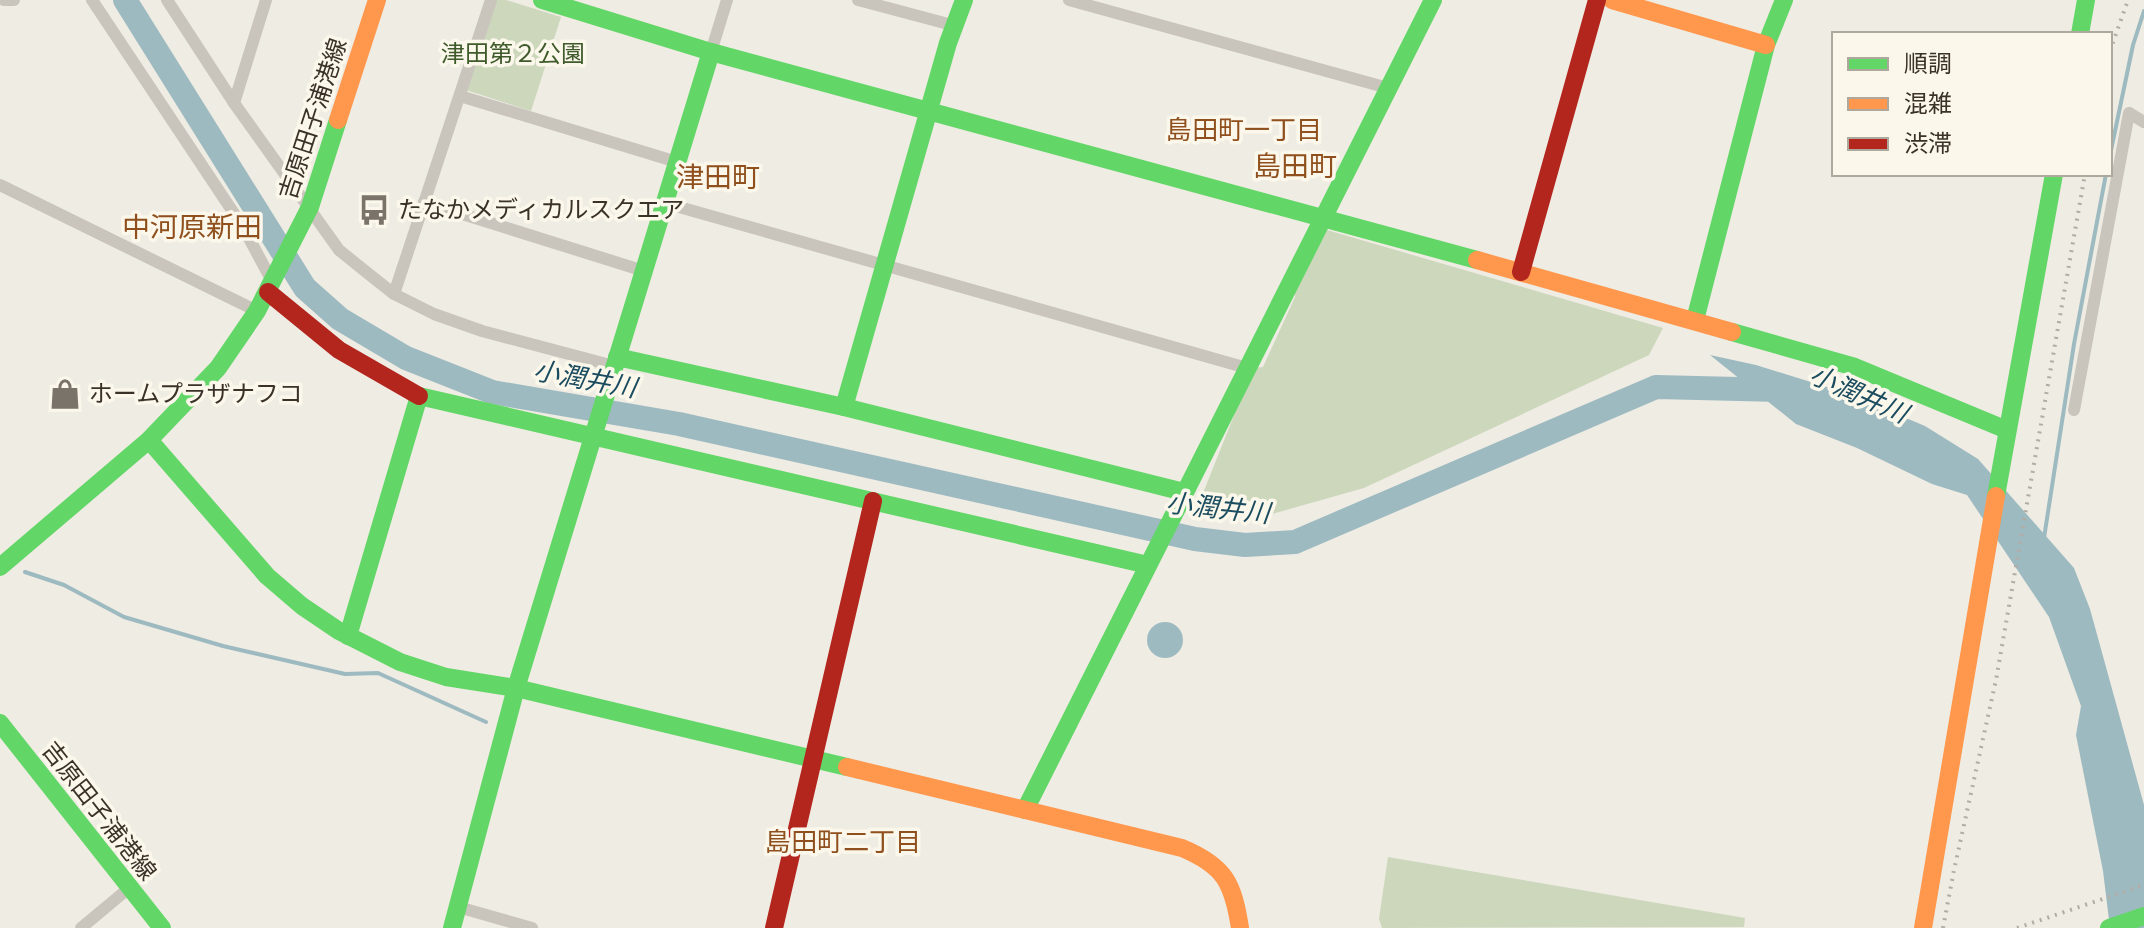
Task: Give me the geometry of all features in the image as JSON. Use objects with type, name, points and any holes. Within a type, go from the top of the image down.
[{"type":"main road","name":"吉原田子浦港線","points":[[0,567],[149,440],[218,368],[257,311],[308,213],[377,0]]},
{"type":"main road","points":[[542,0],[592,7],[711,52],[1695,320],[1855,367],[2007,430]]},
{"type":"main road","points":[[844,407],[881,265],[952,25],[964,0]]},
{"type":"main road","points":[[1025,810],[1433,0]]},
{"type":"main road","points":[[1521,272],[1597,0]]},
{"type":"main road","points":[[1612,0],[1766,45]]},
{"type":"main road","points":[[1695,320],[1766,45],[1784,0]]},
{"type":"main road","points":[[2080,32],[2086,0]]},
{"type":"main road","points":[[452,928],[516,688],[711,52]]},
{"type":"main road","points":[[1923,928],[1998,479],[2054,176]]},
{"type":"main road","points":[[273,284],[313,333],[373,374],[419,396],[873,501],[1151,560]]},
{"type":"main road","points":[[616,362],[844,407],[1183,496]]},
{"type":"main road","points":[[348,636],[419,396]]},
{"type":"main road","points":[[149,440],[267,576],[302,606],[348,636],[400,662],[446,677],[516,688],[1182,848],[1208,857],[1222,870],[1233,891],[1240,928]]},
{"type":"main road","points":[[774,928],[873,501]]},
{"type":"main road","name":"吉原田子浦港線","points":[[0,723],[160,927]]},
{"type":"main road","points":[[2109,928],[2144,916]]},
{"type":"street","points":[[4,0],[14,0]]},
{"type":"street","points":[[92,0],[243,227],[273,284]]},
{"type":"street","points":[[167,0],[308,213],[339,250],[394,294],[434,314],[482,331],[616,362]]},
{"type":"street","points":[[234,103],[266,0]]},
{"type":"street","points":[[394,294],[491,0]]},
{"type":"street","points":[[711,52],[727,0]]},
{"type":"street","points":[[858,0],[952,25]]},
{"type":"street","points":[[1069,0],[1388,88]]},
{"type":"street","points":[[460,96],[677,162]]},
{"type":"street","points":[[2074,410],[2129,113],[2144,122]]},
{"type":"street","points":[[0,185],[257,311]]},
{"type":"street","points":[[424,202],[644,271]]},
{"type":"street","points":[[665,203],[1247,368]]},
{"type":"street","points":[[81,928],[135,896]]},
{"type":"street","points":[[458,907],[532,928]]},
{"type":"green space","name":"津田第２公園","points":[[494,0],[506,0],[561,17],[531,111],[466,90]]},
{"type":"green space","points":[[1327,230],[1663,328],[1649,355],[1364,488],[1272,514],[1199,503],[1253,368],[1263,367],[1295,297],[1295,290]]},
{"type":"green space","points":[[1388,857],[1745,918],[1744,927],[1382,928],[1379,919]]},
{"type":"water","points":[[1710,355],[1756,365],[1846,393],[1925,426],[1978,459],[2074,568],[2090,609],[2144,805],[2144,928],[2110,928],[2103,871],[2076,735],[2081,706],[2049,617],[1967,495],[1932,484],[1857,448],[1796,424]]},
{"type":"water","points":[[1165,622],[1178,627],[1183,640],[1178,653],[1165,658],[1152,653],[1147,640],[1152,627]]},
{"type":"waterway","name":"小潤井川","points":[[125,0],[305,288],[340,319],[406,358],[492,392],[679,424],[1195,539],[1245,545],[1295,542],[1656,387],[1782,390]]},
{"type":"waterway","points":[[2112,145],[2133,45],[2144,11]]},
{"type":"waterway","points":[[2044,538],[2074,344],[2106,176]]},
{"type":"waterway","points":[[25,572],[64,585],[124,617],[223,646],[345,674],[378,673],[486,722]]},
{"type":"railway","points":[[2112,45],[2128,0]]},
{"type":"railway","points":[[1943,928],[1996,680],[2085,176]]},
{"type":"railway","points":[[2017,928],[2144,885]]},
{"type":"traffic: fast","points":[[542,0],[711,52],[1477,260]]},
{"type":"traffic: fast","points":[[844,407],[948,43],[964,0]]},
{"type":"traffic: fast","points":[[1025,810],[1433,0]]},
{"type":"traffic: fast","points":[[1695,320],[1766,45],[1784,0]]},
{"type":"traffic: fast","points":[[2080,32],[2086,0]]},
{"type":"traffic: fast","points":[[452,928],[516,688],[711,52]]},
{"type":"traffic: fast","points":[[0,567],[149,440],[218,368],[257,311],[310,207],[338,120]]},
{"type":"traffic: fast","points":[[1996,496],[2054,176]]},
{"type":"traffic: fast","points":[[1732,332],[1855,367],[2007,430]]},
{"type":"traffic: fast","points":[[617,357],[844,407],[1184,492]]},
{"type":"traffic: fast","points":[[419,396],[1148,565]]},
{"type":"traffic: fast","points":[[348,636],[419,396]]},
{"type":"traffic: fast","points":[[149,440],[267,576],[302,606],[339,631],[400,662],[446,677],[516,688],[847,767]]},
{"type":"traffic: fast","points":[[0,723],[162,928]]},
{"type":"traffic: fast","points":[[2109,928],[2144,916]]},
{"type":"traffic: slow","points":[[338,120],[377,0]]},
{"type":"traffic: slow","points":[[1612,0],[1766,45]]},
{"type":"traffic: slow","points":[[1477,260],[1732,332]]},
{"type":"traffic: slow","points":[[1923,928],[1996,496]]},
{"type":"traffic: slow","points":[[847,767],[1182,848],[1208,862],[1224,878],[1234,899],[1240,928]]},
{"type":"traffic: jam","points":[[1521,272],[1597,0]]},
{"type":"traffic: jam","points":[[268,292],[339,350],[419,396]]},
{"type":"traffic: jam","points":[[774,928],[873,501]]},
{"type":"place","name":"たなかメディカルスクエア","points":[[374,210]]},
{"type":"place","name":"ホームプラザナフコ","points":[[65,394]]},
{"type":"district","name":"島田町一丁目","points":[[1244,130]]},
{"type":"district","name":"島田町","points":[[1295,166]]},
{"type":"district","name":"津田町","points":[[718,177]]},
{"type":"district","name":"中河原新田","points":[[192,227]]},
{"type":"district","name":"島田町二丁目","points":[[843,842]]}]
